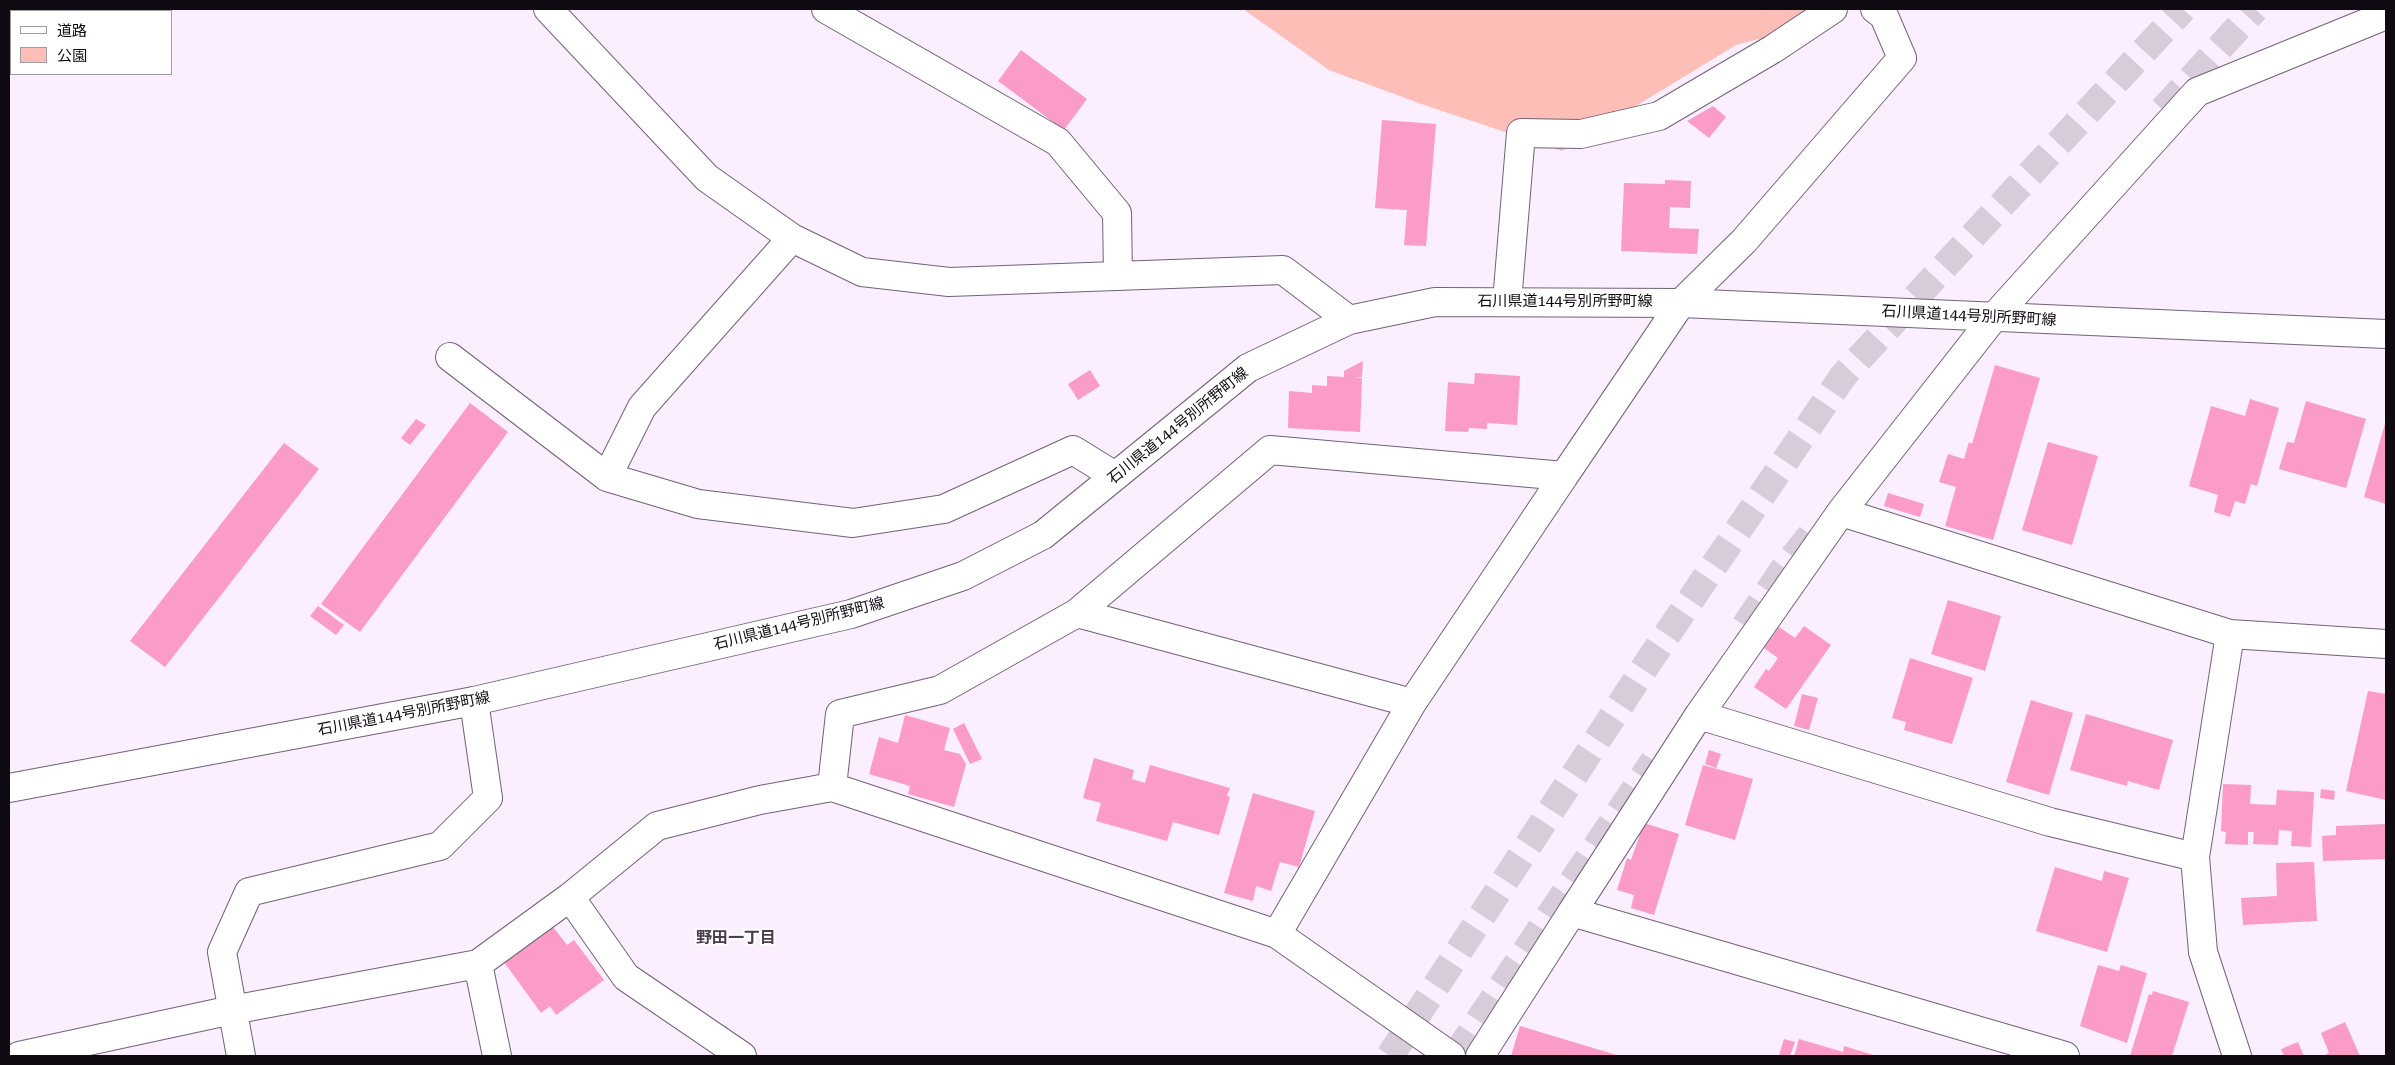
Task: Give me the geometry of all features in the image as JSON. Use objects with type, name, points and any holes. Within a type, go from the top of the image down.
[{"type":"street","points":[[548,9],[707,178],[792,238],[862,272],[949,282],[1283,270],[1349,320]]},
{"type":"street","points":[[826,9],[1058,142],[1117,213],[1118,276]]},
{"type":"street","points":[[1507,302],[1521,132],[1581,134],[1659,116],[1773,49],[1833,9]]},
{"type":"street","points":[[1277,934],[1412,703],[1681,303],[1744,241],[1902,58],[1884,16],[1875,9]]},
{"type":"street","points":[[1480,1056],[1699,715],[1841,512],[1994,317],[2198,92],[2386,15]]},
{"type":"street","points":[[606,478],[642,407],[792,238]]},
{"type":"street","name":"石川県道144号別所野町線","points":[[9,788],[474,701],[851,614],[963,576],[1044,536],[1114,476],[1248,368],[1349,320],[1435,302],[1681,303],[2386,334]]},
{"type":"street","points":[[450,357],[606,478],[698,504],[853,524],[944,509],[1073,450],[1114,476]]},
{"type":"street","points":[[832,787],[840,714],[940,690],[1077,614],[1270,450],[1564,476]]},
{"type":"street","points":[[1841,512],[2230,634],[2386,644]]},
{"type":"street","points":[[1077,614],[1412,703]]},
{"type":"street","points":[[2230,634],[2195,857],[2203,952],[2237,1056]]},
{"type":"street","points":[[241,1056],[222,952],[249,892],[440,846],[488,798],[474,701]]},
{"type":"street","points":[[1699,715],[2050,822],[2195,857]]},
{"type":"street","points":[[19,1056],[232,1010],[478,964],[570,897],[657,826],[760,800],[832,787],[1277,934],[1451,1056]]},
{"type":"street","points":[[570,897],[626,977],[742,1056]]},
{"type":"street","points":[[1572,912],[2065,1056]]},
{"type":"street","points":[[478,964],[497,1056]]},
{"type":"green space","points":[[1243,9],[1835,9],[1814,24],[1736,45],[1562,151],[1427,106],[1329,70]]},
{"type":"building","points":[[1021,50],[1087,99],[1064,130],[998,81]]},
{"type":"building","points":[[1713,106],[1726,117],[1709,138],[1687,121]]},
{"type":"building","points":[[1382,120],[1436,124],[1426,246],[1404,245],[1407,210],[1375,208]]},
{"type":"building","points":[[1665,180],[1691,181],[1690,208],[1670,207],[1669,228],[1699,229],[1697,254],[1621,251],[1624,183],[1665,184]]},
{"type":"building","points":[[1363,361],[1362,377],[1353,377],[1362,378],[1360,432],[1288,428],[1289,391],[1312,393],[1312,385],[1327,386],[1327,376],[1344,377],[1344,371]]},
{"type":"building","points":[[1995,365],[2040,378],[1993,540],[1945,526],[1956,487],[1939,482],[1948,454],[1964,459],[1969,442],[1972,444]]},
{"type":"building","points":[[1090,370],[1100,386],[1078,400],[1068,384]]},
{"type":"building","points":[[1475,373],[1520,376],[1517,425],[1487,423],[1487,429],[1469,428],[1468,432],[1445,431],[1448,382],[1474,384]]},
{"type":"building","points":[[2250,399],[2279,408],[2257,486],[2251,484],[2245,504],[2235,501],[2230,517],[2214,512],[2218,495],[2189,486],[2211,406],[2245,416]]},
{"type":"building","points":[[2306,401],[2366,419],[2346,488],[2279,469],[2287,442],[2294,443]]},
{"type":"building","points":[[470,403],[508,432],[360,632],[321,604]]},
{"type":"building","points":[[416,419],[426,425],[410,445],[401,438]]},
{"type":"building","points":[[2386,420],[2386,504],[2364,497]]},
{"type":"building","points":[[2048,442],[2098,456],[2072,545],[2022,530]]},
{"type":"building","points":[[284,443],[319,469],[165,667],[130,641]]},
{"type":"building","points":[[1888,493],[1924,504],[1920,517],[1884,506]]},
{"type":"building","points":[[1948,600],[2001,616],[1985,671],[1931,654]]},
{"type":"building","points":[[318,606],[344,625],[336,635],[310,616]]},
{"type":"building","points":[[1804,626],[1831,645],[1786,709],[1754,687],[1766,669],[1769,671],[1778,658],[1764,648],[1779,627],[1795,638]]},
{"type":"building","points":[[1910,658],[1973,678],[1952,744],[1904,730],[1906,722],[1892,718]]},
{"type":"building","points":[[2368,691],[2386,694],[2386,800],[2346,791]]},
{"type":"building","points":[[1802,694],[1818,698],[1809,730],[1794,726]]},
{"type":"building","points":[[2031,700],[2073,713],[2049,795],[2006,782]]},
{"type":"building","points":[[2086,714],[2173,740],[2159,790],[2128,781],[2127,786],[2070,770]]},
{"type":"building","points":[[905,715],[950,728],[944,750],[960,754],[966,764],[954,807],[908,794],[910,786],[869,774],[879,737],[898,743]]},
{"type":"building","points":[[964,723],[982,759],[970,764],[953,729]]},
{"type":"building","points":[[1709,750],[1721,754],[1716,768],[1705,764]]},
{"type":"building","points":[[1094,758],[1134,770],[1132,779],[1145,783],[1150,765],[1230,788],[1227,796],[1230,797],[1219,835],[1173,822],[1167,841],[1096,821],[1101,803],[1083,798]]},
{"type":"building","points":[[1703,765],[1753,779],[1735,840],[1685,825]]},
{"type":"building","points":[[2223,784],[2251,785],[2250,804],[2276,805],[2277,790],[2314,792],[2311,847],[2291,846],[2292,831],[2279,830],[2278,845],[2253,844],[2254,832],[2248,832],[2248,845],[2225,844],[2226,832],[2221,831]]},
{"type":"building","points":[[2321,789],[2335,791],[2334,800],[2320,798]]},
{"type":"building","points":[[1253,793],[1315,811],[1299,867],[1280,862],[1271,891],[1256,886],[1253,901],[1224,893]]},
{"type":"building","points":[[1644,823],[1679,834],[1654,915],[1631,908],[1634,895],[1617,890],[1627,858],[1631,860]]},
{"type":"building","points":[[2386,824],[2386,859],[2323,861],[2322,836],[2336,835],[2336,826]]},
{"type":"building","points":[[2314,862],[2317,921],[2243,925],[2241,898],[2277,896],[2276,863]]},
{"type":"building","points":[[2055,867],[2102,881],[2104,871],[2129,878],[2107,952],[2036,931]]},
{"type":"building","points":[[553,927],[567,945],[574,940],[604,980],[556,1015],[550,1006],[541,1013],[504,962]]},
{"type":"building","points":[[2098,965],[2119,971],[2121,965],[2147,973],[2127,1043],[2080,1026]]},
{"type":"building","points":[[2153,991],[2189,1002],[2172,1056],[2130,1056],[2149,994],[2152,995]]},
{"type":"building","points":[[2345,1022],[2360,1056],[2323,1056],[2329,1053],[2321,1033]]},
{"type":"building","points":[[1520,1026],[1620,1056],[1511,1056]]},
{"type":"building","points":[[1784,1039],[1795,1042],[1790,1056],[1779,1055]]},
{"type":"building","points":[[1799,1039],[1843,1052],[1844,1046],[1877,1056],[1794,1056]]},
{"type":"building","points":[[2298,1042],[2304,1056],[2284,1056],[2281,1049]]},
{"type":"tunnel","points":[[1390,1056],[1647,664],[1843,376],[2183,9]]},
{"type":"tunnel","points":[[2163,110],[2255,9]]},
{"type":"tunnel","points":[[1745,626],[1783,570],[1811,535]]},
{"type":"tunnel","points":[[1455,1056],[1654,761]]},
{"type":"district","name":"野田一丁目","points":[[736,938]]}]
